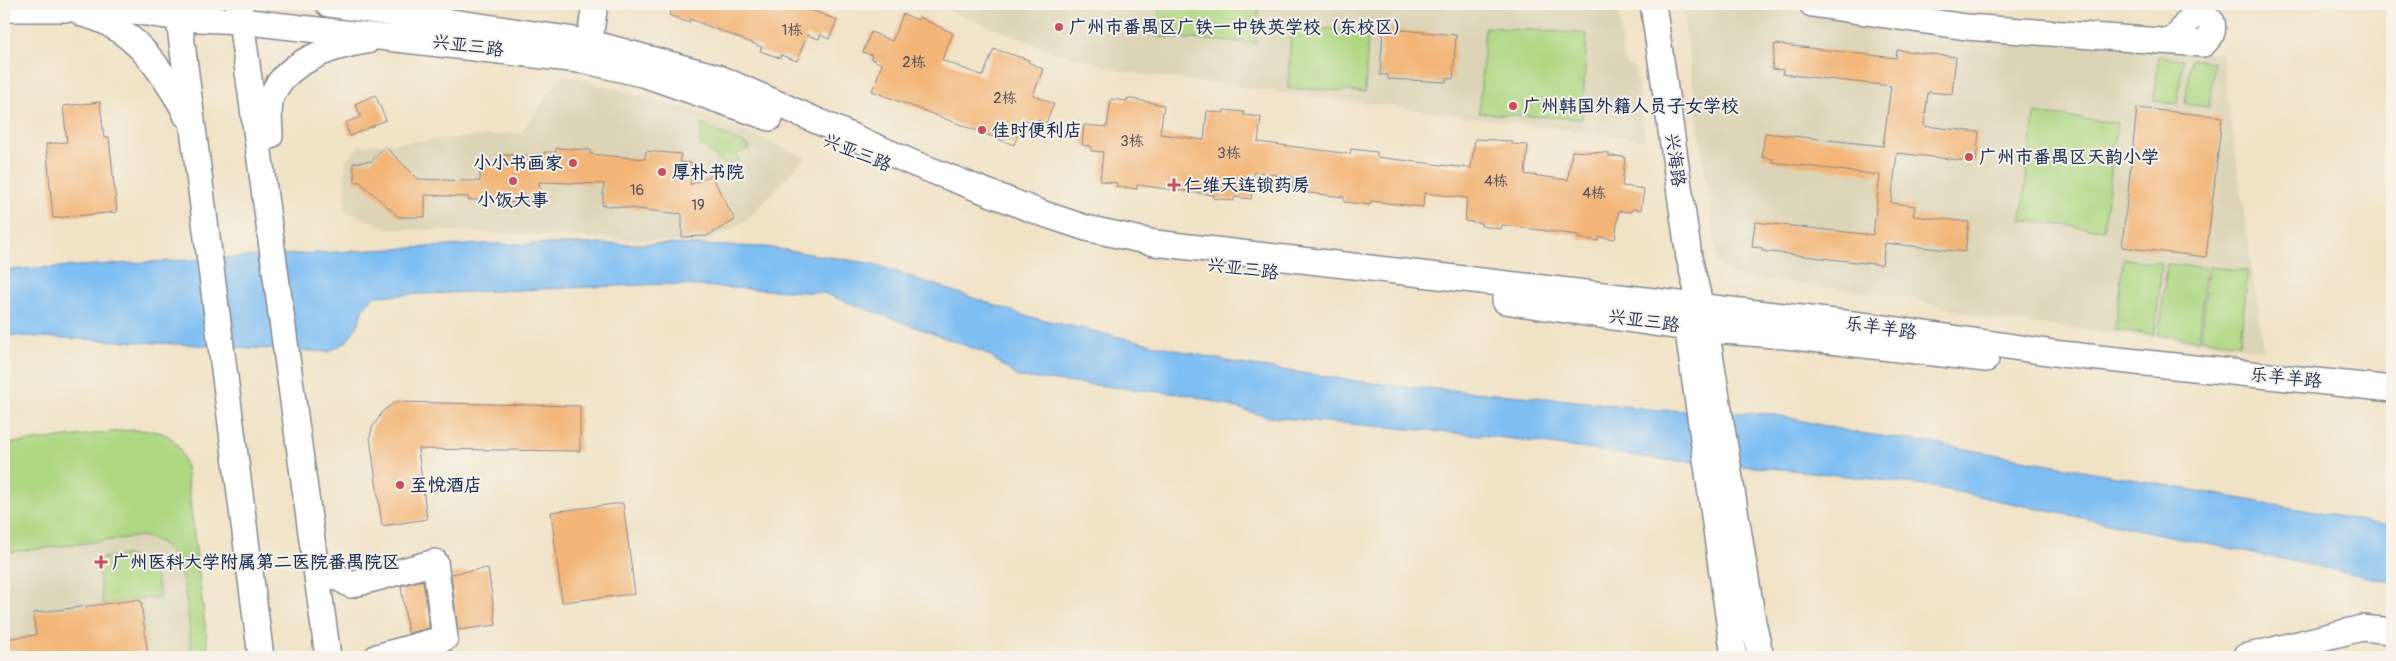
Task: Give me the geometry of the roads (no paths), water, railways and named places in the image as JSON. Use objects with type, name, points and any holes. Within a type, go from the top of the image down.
[{"type":"street","name":"兴亚三路","points":[[329,4],[587,51],[646,75],[741,106],[1034,224],[1110,247],[1196,264],[1448,293],[1694,317]]},
{"type":"street","points":[[587,51],[595,4]]},
{"type":"street","name":"兴海路","points":[[1653,4],[1689,257],[1694,317],[1721,492]]},
{"type":"street","points":[[1812,4],[1966,27],[2170,41]]},
{"type":"street","name":"兴亚三路","points":[[4,9],[120,9],[240,13],[410,39],[587,51]]},
{"type":"street","points":[[61,9],[96,17],[140,45],[160,69],[186,112],[197,151]]},
{"type":"street","points":[[178,11],[211,251],[222,358],[261,657]]},
{"type":"street","points":[[240,13],[328,657]]},
{"type":"street","points":[[264,188],[268,176],[270,155],[269,110],[271,100],[280,82],[299,64],[314,55],[365,41],[410,39]]},
{"type":"street","name":"乐羊羊路","points":[[1694,317],[1878,326],[2061,354],[2392,389]]},
{"type":"street","points":[[1721,492],[1734,657]]},
{"type":"street","points":[[1721,492],[1761,657]]},
{"type":"street","points":[[315,565],[351,585],[435,562],[445,638],[377,657]]},
{"type":"street","points":[[2245,657],[2362,628],[2392,631]]},
{"type":"water","points":[[484,244],[663,244],[766,247],[874,264],[1026,316],[1240,364],[1386,385],[1558,399],[1660,410],[1772,414],[1852,432],[1944,445],[2392,526],[2392,582],[1924,485],[1793,470],[1666,460],[1491,436],[1269,417],[1190,395],[1018,377],[986,353],[823,293],[663,284],[375,296],[363,308],[358,325],[346,342],[329,352],[4,335],[4,270]]},
{"type":"place","name":"广州市番禺区广铁一中铁英学校（东校区）","points":[[1059,27]]},
{"type":"place","name":"广州韩国外籍人员子女学校","points":[[1513,106]]},
{"type":"place","name":"佳时便利店","points":[[982,130]]},
{"type":"place","name":"广州市番禺区天韵小学","points":[[1969,157]]},
{"type":"place","name":"小小书画家","points":[[573,163]]},
{"type":"place","name":"厚朴书院","points":[[662,172]]},
{"type":"place","name":"小饭大事","points":[[513,181]]},
{"type":"place","name":"仁维天连锁药房","points":[[1174,185]]},
{"type":"place","name":"至悦酒店","points":[[400,485]]},
{"type":"place","name":"广州医科大学附属第二医院番禺院区","points":[[101,562]]}]
